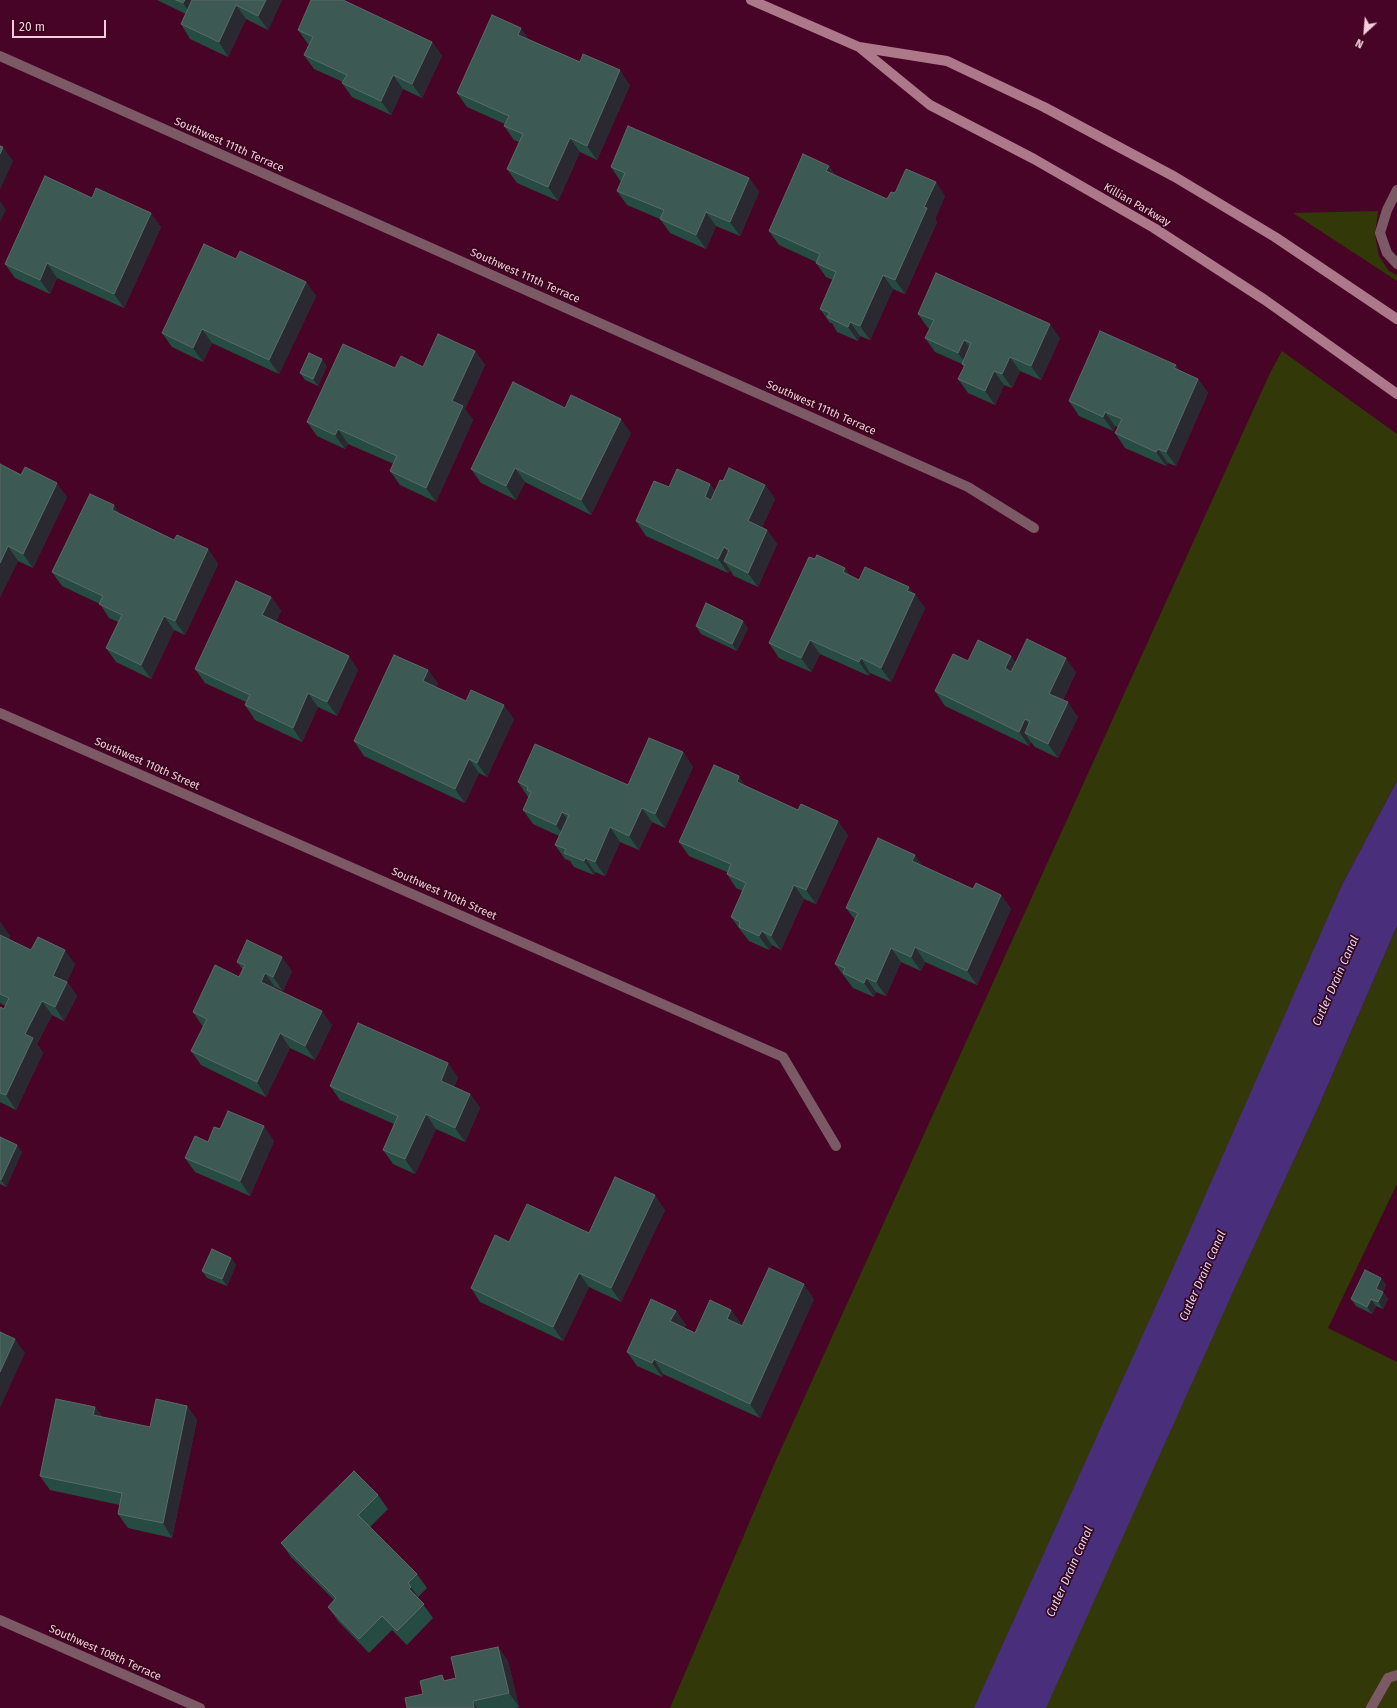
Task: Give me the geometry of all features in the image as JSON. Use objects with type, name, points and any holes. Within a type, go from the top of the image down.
[{"type":"main road","name":"Killian Parkway","points":[[751,0],[859,47],[947,61],[1044,107],[1175,177],[1268,233],[1397,319]]},
{"type":"main road","name":"Killian Parkway","points":[[859,47],[930,105],[1034,159],[1154,228],[1271,304],[1397,394]]},
{"type":"street","name":"Southwest 111th Terrace","points":[[0,56],[968,487],[1034,528]]},
{"type":"street","points":[[1397,190],[1387,210],[1380,233],[1387,253],[1397,264]]},
{"type":"street","name":"Southwest 110th Street","points":[[0,713],[783,1057],[836,1146]]},
{"type":"street","name":"Southwest 108th Terrace","points":[[0,1620],[200,1708]]},
{"type":"street","points":[[1371,1708],[1388,1678],[1397,1675]]},
{"type":"green space","points":[[1378,211],[1375,235],[1379,256],[1389,271],[1397,275],[1397,281],[1293,213]]},
{"type":"green space","points":[[1282,351],[1397,434],[1397,781],[1343,883],[1236,1284],[1317,1110],[1397,926],[1397,1184],[1328,1328],[1397,1362],[1397,1708],[670,1708],[776,1460],[1270,373]]},
{"type":"water","name":"Cutler Drain Canal","points":[[1397,781],[1397,926],[1317,1110],[1236,1285],[1046,1708],[974,1708],[1179,1255],[1343,883]]},
{"type":"building","points":[[176,0],[185,0],[183,3]]},
{"type":"building","points":[[192,0],[266,0],[258,16],[236,5],[219,42],[181,24]]},
{"type":"building","points":[[311,0],[343,0],[432,42],[412,84],[393,75],[381,101],[342,83],[347,75],[304,55],[313,37],[298,30]]},
{"type":"building","points":[[492,15],[521,28],[518,35],[580,62],[583,54],[620,70],[587,146],[570,138],[548,187],[507,169],[523,134],[504,126],[509,116],[457,93]]},
{"type":"building","points":[[628,126],[749,178],[730,222],[706,212],[696,235],[660,219],[664,210],[617,191],[625,173],[611,167]]},
{"type":"building","points":[[0,146],[3,147],[0,154]]},
{"type":"building","points":[[803,154],[829,166],[826,171],[887,199],[891,192],[895,193],[906,169],[936,182],[924,207],[927,208],[895,280],[883,275],[860,326],[850,322],[848,327],[827,317],[830,313],[820,309],[836,272],[816,263],[820,254],[769,231]]},
{"type":"building","points":[[45,176],[92,198],[96,188],[151,213],[114,294],[47,263],[40,280],[5,264]]},
{"type":"building","points":[[204,244],[236,259],[240,251],[306,282],[269,360],[202,329],[193,348],[162,333]]},
{"type":"building","points":[[936,273],[1050,324],[1031,366],[1010,357],[1002,374],[994,371],[985,391],[958,379],[965,365],[962,364],[971,343],[964,340],[958,353],[925,338],[934,320],[918,314]]},
{"type":"building","points":[[1100,331],[1176,365],[1174,368],[1198,379],[1166,452],[1158,449],[1156,452],[1115,433],[1122,419],[1105,412],[1103,417],[1069,401]]},
{"type":"building","points":[[438,334],[475,351],[452,401],[463,406],[426,488],[390,471],[397,456],[338,429],[335,435],[307,422],[343,344],[395,368],[401,356],[423,367]]},
{"type":"building","points":[[309,353],[322,359],[313,379],[300,373]]},
{"type":"building","points":[[513,382],[565,408],[571,395],[621,419],[581,500],[515,468],[506,486],[471,469]]},
{"type":"building","points":[[0,464],[21,475],[25,467],[57,483],[23,554],[8,546],[0,563]]},
{"type":"building","points":[[729,468],[765,485],[748,521],[767,530],[748,573],[724,561],[729,550],[724,547],[718,559],[636,521],[654,481],[669,487],[677,469],[710,484],[705,497],[711,500],[720,480],[723,481]]},
{"type":"building","points":[[90,494],[114,505],[112,510],[174,540],[177,535],[208,549],[175,621],[164,616],[141,665],[106,648],[122,615],[99,604],[103,596],[52,572]]},
{"type":"building","points":[[817,555],[845,568],[843,572],[859,580],[865,567],[909,587],[907,591],[915,594],[881,668],[861,658],[859,662],[810,640],[801,658],[769,643],[809,557],[815,559]]},
{"type":"building","points":[[236,581],[271,597],[262,615],[349,656],[327,702],[308,693],[293,728],[245,705],[250,695],[195,669]]},
{"type":"building","points":[[706,603],[743,621],[732,644],[696,626]]},
{"type":"building","points":[[1027,639],[1066,658],[1049,694],[1068,702],[1048,744],[1025,733],[1030,721],[1025,719],[1019,732],[935,691],[953,654],[968,661],[978,640],[1011,656],[1005,668],[1011,672]]},
{"type":"building","points":[[394,655],[428,670],[423,681],[466,701],[471,690],[504,705],[477,763],[469,759],[455,789],[354,741]]},
{"type":"building","points":[[649,738],[683,752],[655,814],[642,808],[629,836],[610,827],[595,862],[585,858],[584,861],[564,853],[566,849],[555,845],[569,815],[562,812],[556,825],[523,810],[531,792],[527,790],[528,787],[518,782],[535,744],[628,785]]},
{"type":"building","points":[[714,765],[739,776],[737,782],[798,810],[801,804],[838,821],[806,890],[794,885],[771,936],[762,931],[759,936],[739,927],[740,922],[731,917],[746,883],[727,874],[731,864],[679,842]]},
{"type":"building","points":[[878,838],[915,855],[912,861],[973,889],[976,883],[1001,895],[967,971],[915,947],[911,957],[891,948],[876,982],[866,978],[864,983],[843,973],[845,968],[835,964],[858,913],[846,908]]},
{"type":"building","points":[[0,935],[31,950],[38,937],[65,950],[53,976],[67,982],[55,1007],[42,1001],[25,1034],[33,1038],[6,1095],[0,1093],[0,1007],[4,1009],[9,998],[0,994]]},
{"type":"building","points":[[247,940],[282,957],[273,977],[265,973],[261,982],[322,1011],[305,1046],[280,1033],[257,1082],[191,1051],[207,1019],[193,1012],[215,965],[239,977],[245,965],[237,962]]},
{"type":"building","points":[[358,1023],[448,1063],[441,1081],[470,1094],[455,1128],[426,1114],[405,1159],[383,1150],[398,1116],[330,1086]]},
{"type":"building","points":[[228,1111],[264,1126],[240,1181],[185,1158],[195,1136],[208,1142],[214,1127],[220,1129]]},
{"type":"building","points":[[0,1137],[17,1145],[1,1180],[0,1180]]},
{"type":"building","points":[[615,1177],[655,1195],[611,1288],[579,1273],[553,1327],[471,1288],[495,1235],[509,1242],[527,1204],[589,1233]]},
{"type":"building","points":[[212,1249],[231,1258],[222,1279],[202,1271]]},
{"type":"building","points":[[769,1268],[804,1284],[750,1404],[654,1359],[652,1363],[627,1352],[651,1299],[676,1311],[670,1321],[695,1333],[710,1300],[731,1310],[727,1319],[742,1326]]},
{"type":"building","points":[[1365,1270],[1381,1278],[1376,1289],[1383,1292],[1378,1302],[1371,1299],[1367,1307],[1351,1299]]},
{"type":"building","points":[[0,1332],[15,1339],[0,1372]]},
{"type":"building","points":[[56,1399],[95,1407],[93,1415],[150,1427],[156,1399],[187,1406],[163,1523],[118,1514],[122,1493],[40,1476]]},
{"type":"building","points":[[354,1471],[378,1495],[358,1515],[417,1574],[408,1583],[411,1587],[409,1589],[424,1604],[397,1631],[382,1616],[359,1639],[328,1607],[336,1598],[281,1543]]},
{"type":"building","points":[[498,1647],[509,1693],[473,1701],[474,1708],[407,1708],[405,1698],[423,1694],[420,1681],[442,1675],[444,1681],[456,1678],[451,1657]]}]
